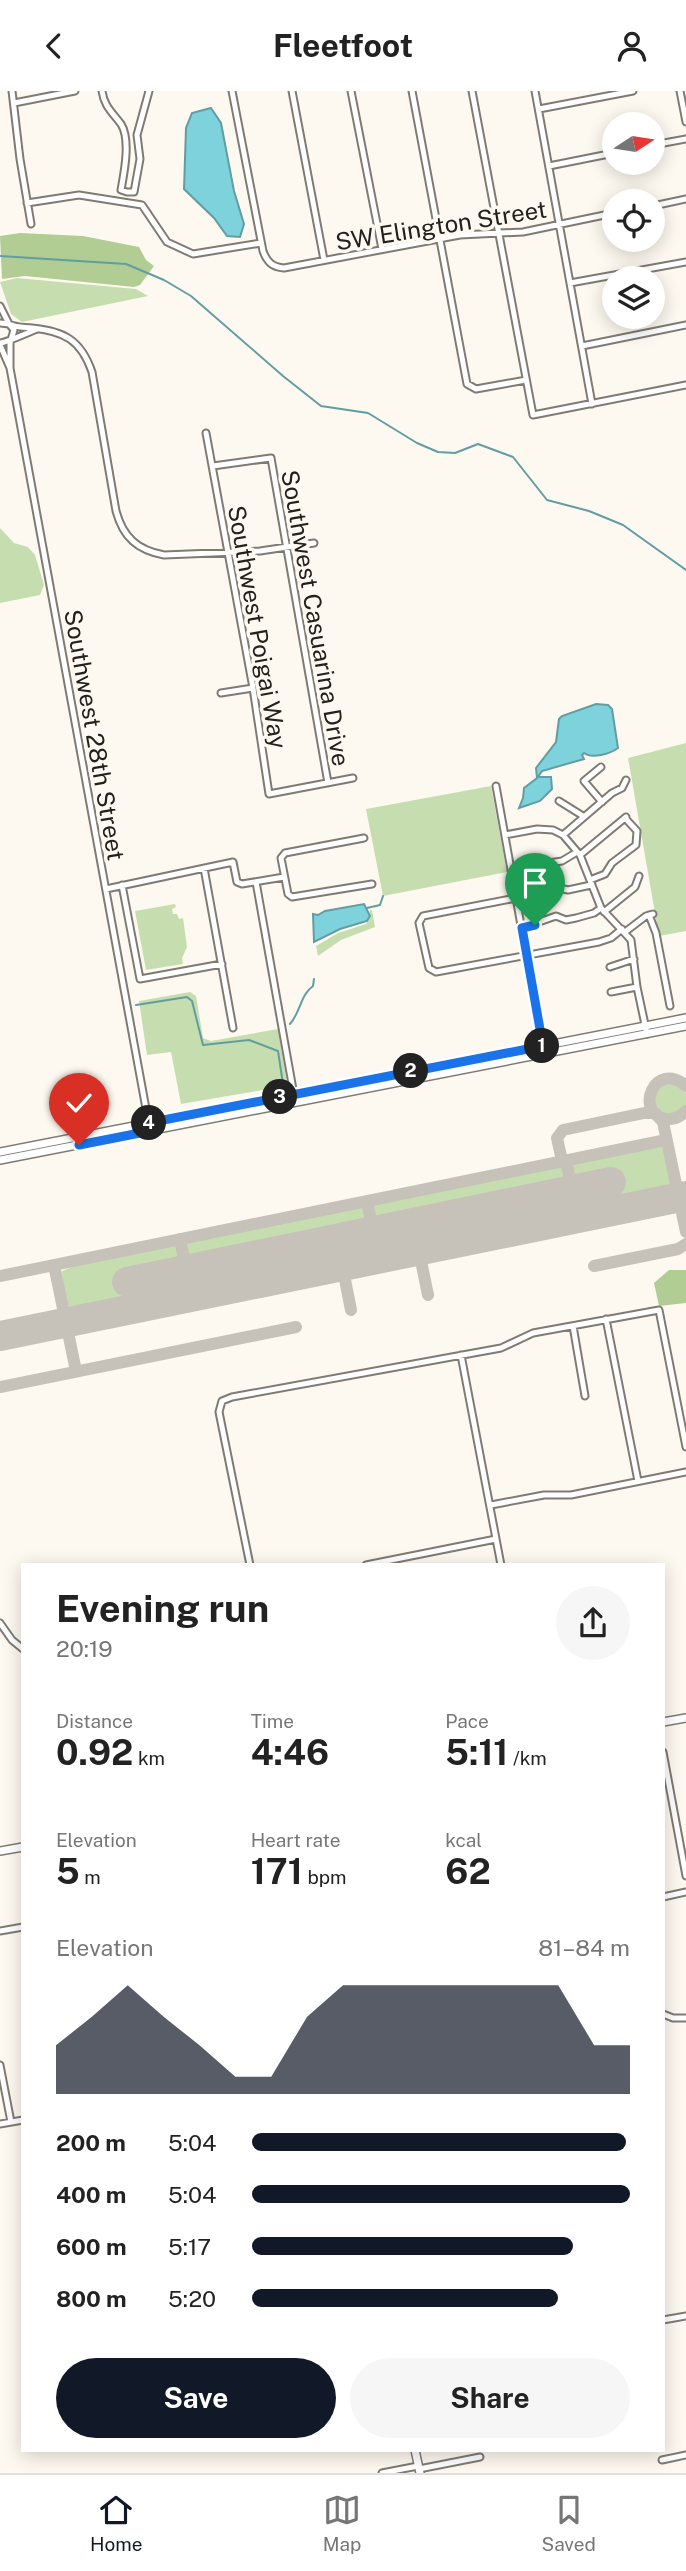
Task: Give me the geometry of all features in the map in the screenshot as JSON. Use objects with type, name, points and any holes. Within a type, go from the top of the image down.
[{"type":"main road","points":[[646,1030],[686,1018]]},
{"type":"main road","points":[[0,1152],[149,1127],[646,1030],[686,1026]]},
{"type":"main road","points":[[0,1160],[294,1094],[544,1050]]},
{"type":"main road","points":[[665,1722],[686,1718]]},
{"type":"main road","points":[[0,1851],[21,1847]]},
{"type":"street","points":[[12,91],[31,224]]},
{"type":"street","points":[[14,103],[75,91]]},
{"type":"street","points":[[102,91],[108,111],[123,127],[127,159],[121,190],[127,192],[134,192],[140,159],[137,135],[149,91]]},
{"type":"street","points":[[27,203],[79,195],[142,205],[167,242],[193,254],[261,243],[232,91]]},
{"type":"street","points":[[292,91],[324,260]]},
{"type":"street","points":[[351,91],[382,249]]},
{"type":"street","points":[[412,91],[467,384],[471,388],[527,380]]},
{"type":"street","points":[[472,91],[533,415],[684,386]]},
{"type":"street","points":[[535,91],[592,404]]},
{"type":"street","points":[[539,109],[633,91]]},
{"type":"street","points":[[680,91],[686,122]]},
{"type":"street","points":[[665,143],[686,139]]},
{"type":"street","points":[[549,166],[602,155]]},
{"type":"street","points":[[126,201],[127,192]]},
{"type":"street","points":[[665,203],[686,199]]},
{"type":"street","name":"SW Elington Street","points":[[261,243],[267,260],[273,266],[284,268],[440,238],[523,232],[602,216]]},
{"type":"street","points":[[570,283],[686,262]]},
{"type":"street","points":[[0,306],[9,324]]},
{"type":"street","points":[[0,323],[51,329],[66,335],[87,358],[92,372],[120,526],[127,536],[149,552],[164,555],[228,554],[314,543]]},
{"type":"street","name":"Southwest 28th Street","points":[[9,324],[14,333],[11,340],[10,368]]},
{"type":"street","points":[[582,346],[686,325]]},
{"type":"street","points":[[0,344],[37,329]]},
{"type":"street","name":"Southwest 28th Street","points":[[0,344],[10,368],[149,1127]]},
{"type":"street","name":"Southwest Poigai Way","points":[[206,433],[253,688],[269,794],[328,783]]},
{"type":"street","name":"Southwest Casuarina Drive","points":[[213,466],[271,459],[328,783]]},
{"type":"street","points":[[221,693],[253,688]]},
{"type":"street","points":[[601,767],[584,781],[602,801]]},
{"type":"street","points":[[328,783],[353,778]]},
{"type":"street","points":[[563,835],[583,816],[622,788],[626,780]]},
{"type":"street","points":[[496,786],[544,1050]]},
{"type":"street","points":[[559,801],[583,816]]},
{"type":"street","points":[[512,874],[578,854],[626,817],[637,831],[636,845],[611,863],[605,874],[568,891],[555,887],[517,900],[423,916],[419,923],[428,965],[436,972],[606,940],[651,914],[670,1006]]},
{"type":"street","points":[[505,835],[553,829],[563,835],[578,854],[603,910],[631,940],[646,1030]]},
{"type":"street","points":[[364,838],[285,853],[281,858],[284,877],[288,894],[295,898],[372,884]]},
{"type":"street","points":[[106,889],[233,862],[237,881],[242,884],[284,877]]},
{"type":"street","points":[[204,869],[233,1028]]},
{"type":"street","points":[[522,928],[555,916],[566,920],[603,910],[635,887],[639,876]]},
{"type":"street","points":[[256,882],[294,1094]]},
{"type":"street","points":[[122,885],[140,979],[222,964]]},
{"type":"street","points":[[610,967],[634,959]]},
{"type":"street","points":[[611,992],[637,987]]},
{"type":"street","points":[[250,1563],[219,1412],[220,1405],[232,1397],[501,1347],[533,1333],[659,1310],[686,1447]]},
{"type":"street","points":[[606,1319],[638,1481]]},
{"type":"street","points":[[573,1326],[586,1396]]},
{"type":"street","points":[[461,1355],[501,1563]]},
{"type":"street","points":[[491,1505],[544,1495],[571,1495],[686,1472]]},
{"type":"street","points":[[376,1563],[496,1539]]},
{"type":"street","points":[[0,1623],[21,1647]]},
{"type":"street","points":[[666,1789],[686,1875]]},
{"type":"street","points":[[665,1897],[686,1892]]},
{"type":"street","points":[[0,1931],[21,1927]]},
{"type":"street","points":[[665,2015],[686,2018]]},
{"type":"street","points":[[0,2065],[11,2122]]},
{"type":"street","points":[[0,2124],[21,2120]]},
{"type":"street","points":[[665,2321],[686,2316]]},
{"type":"street","points":[[662,2460],[686,2455]]},
{"type":"street","points":[[382,2473],[480,2457]]},
{"type":"green space","points":[[20,233],[83,236],[139,247],[146,260],[154,266],[140,285],[134,287],[25,276],[2,279],[0,236]]},
{"type":"green space","points":[[17,278],[136,289],[148,296],[22,322],[11,314],[0,282]]},
{"type":"green space","points":[[0,528],[14,543],[28,547],[35,555],[44,585],[40,595],[0,603]]},
{"type":"green space","points":[[686,743],[686,931],[659,936],[628,758]]},
{"type":"green space","points":[[491,786],[507,872],[383,896],[366,809]]},
{"type":"green space","points":[[175,904],[173,914],[177,914],[179,919],[183,918],[187,947],[182,958],[183,964],[146,970],[135,911]]},
{"type":"green space","points":[[370,910],[375,927],[341,940],[318,956],[316,946],[338,933],[366,924],[370,918]]},
{"type":"green space","points":[[190,992],[196,996],[203,1038],[211,1041],[278,1029],[288,1089],[283,1090],[281,1087],[181,1104],[171,1052],[147,1055],[139,1001]]},
{"type":"green space","points":[[670,1082],[682,1087],[687,1099],[682,1111],[670,1116],[658,1111],[653,1099],[658,1087]]},
{"type":"green space","points":[[662,1147],[671,1168],[671,1184],[652,1196],[79,1313],[72,1312],[64,1297],[62,1271],[82,1263],[635,1150]]},
{"type":"green space","points":[[669,1270],[686,1270],[686,1303],[659,1306],[654,1283]]},
{"type":"water","points":[[211,108],[221,123],[234,191],[244,224],[240,237],[227,236],[214,218],[184,189],[186,128],[192,113]]},
{"type":"water","points":[[596,704],[608,705],[612,709],[618,748],[601,755],[584,753],[584,759],[542,771],[538,777],[551,777],[552,789],[540,801],[519,808],[524,788],[537,778],[536,768],[556,742],[559,719]]},
{"type":"water","points":[[364,904],[370,916],[367,921],[340,929],[314,942],[313,914]]},
{"type":"waterway","points":[[0,256],[126,264],[164,280],[191,296],[321,406],[368,413],[417,443],[438,452],[455,453],[478,444],[513,457],[547,500],[589,511],[623,525],[686,570]]},
{"type":"waterway","points":[[367,908],[380,905],[383,896]]},
{"type":"waterway","points":[[290,1024],[313,986],[314,979]]},
{"type":"waterway","points":[[136,1005],[187,997],[192,1001],[203,1045],[249,1040],[278,1051],[283,1084]]},
{"type":"taxiway","points":[[686,1086],[675,1079],[665,1079],[657,1083],[650,1099],[651,1108],[656,1115],[666,1119],[678,1117],[686,1111]]},
{"type":"taxiway","points":[[562,1161],[557,1138],[563,1130],[655,1113],[663,1122],[686,1232]]},
{"type":"taxiway","points":[[0,1276],[666,1140]]},
{"type":"taxiway","points":[[566,1160],[572,1190]]},
{"type":"taxiway","points":[[367,1201],[373,1231]]},
{"type":"taxiway","points":[[180,1239],[186,1269]]},
{"type":"taxiway","points":[[337,1239],[351,1310]]},
{"type":"taxiway","points":[[594,1266],[678,1249],[686,1244]]},
{"type":"taxiway","points":[[419,1251],[428,1295]]},
{"type":"taxiway","points":[[54,1265],[76,1371]]},
{"type":"taxiway","points":[[0,1387],[296,1327]]},
{"type":"runway","points":[[127,1282],[611,1182]]},
{"type":"runway","points":[[0,1336],[686,1196]]},
{"type":"route","points":[[79,1145],[150,1131],[148,1123],[543,1046],[522,928],[535,925]]}]
